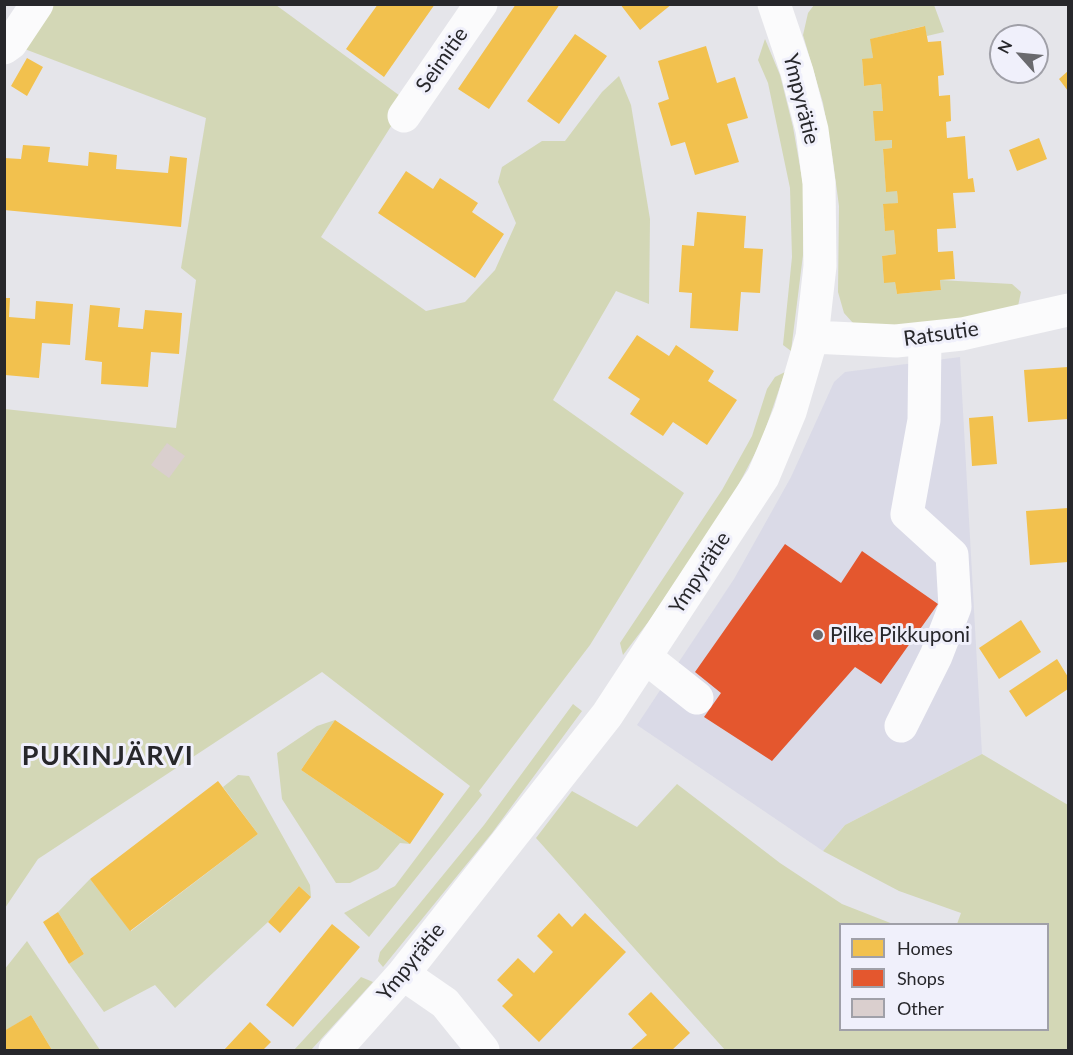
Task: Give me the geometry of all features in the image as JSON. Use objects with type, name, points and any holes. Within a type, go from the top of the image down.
[{"type":"street","points":[[4,48],[12,43],[37,4]]},
{"type":"street","name":"Seimitie","points":[[404,116],[481,4]]},
{"type":"street","name":"Ympyrätie","points":[[335,1050],[403,974],[607,715],[763,477],[790,412],[812,337],[820,266],[819,183],[812,130],[774,4]]},
{"type":"street","name":"Ratsutie","points":[[812,337],[896,341],[925,338],[962,334],[1068,310]]},
{"type":"street","points":[[901,726],[936,656],[955,607],[952,555],[907,514],[924,420],[925,338]]},
{"type":"street","points":[[645,657],[697,698]]},
{"type":"street","points":[[403,974],[445,1004],[483,1050]]},
{"type":"shaded area","points":[[960,357],[982,754],[845,825],[823,851],[637,725],[734,579],[791,477],[834,382],[845,372]]},
{"type":"green space","points":[[48,5],[276,5],[407,101],[321,237],[426,311],[465,302],[495,270],[516,223],[498,182],[502,167],[542,141],[565,141],[602,92],[619,76],[631,105],[650,219],[649,304],[616,291],[553,400],[684,493],[590,645],[479,791],[482,795],[369,937],[344,913],[395,886],[470,786],[322,672],[38,859],[5,908],[5,409],[176,428],[196,280],[181,268],[206,118],[22,48]]},
{"type":"green space","points":[[814,5],[934,5],[944,32],[927,36],[924,26],[871,39],[873,58],[862,60],[864,86],[881,84],[883,111],[874,111],[875,141],[892,140],[892,148],[883,149],[886,191],[897,191],[898,203],[883,205],[885,230],[894,230],[896,254],[882,256],[884,282],[895,282],[897,294],[941,290],[940,280],[1012,284],[1021,292],[1018,306],[923,328],[853,323],[844,313],[838,292],[839,206],[832,154],[823,103],[803,35],[808,13]]},
{"type":"green space","points":[[765,39],[780,75],[793,127],[803,184],[803,255],[791,351],[783,345],[792,257],[790,188],[768,83],[758,60]]},
{"type":"green space","points":[[785,372],[761,442],[731,499],[649,621],[623,655],[620,643],[722,490],[752,436],[767,389],[775,377]]},
{"type":"green space","points":[[573,704],[582,711],[492,833],[383,967],[378,961],[380,952],[484,825]]},
{"type":"green space","points":[[335,720],[301,770],[410,844],[400,843],[378,869],[350,883],[336,883],[282,799],[277,753],[317,726]]},
{"type":"green space","points":[[982,754],[1068,805],[1068,1050],[725,1050],[536,838],[572,791],[637,827],[677,784],[780,863],[842,904],[890,923],[839,923],[839,1031],[1049,1031],[1049,923],[957,923],[961,913],[899,891],[823,851],[845,825]]},
{"type":"green space","points":[[238,775],[249,776],[310,885],[311,897],[299,886],[268,922],[175,1008],[155,985],[104,1012],[69,964],[84,954],[58,912],[90,879],[131,931],[258,834],[223,787]]},
{"type":"green space","points":[[27,941],[100,1050],[52,1050],[31,1015],[5,1031],[4,970]]},
{"type":"green space","points":[[361,977],[373,982],[311,1050],[294,1050]]},
{"type":"building: Homes","points":[[378,4],[435,4],[384,77],[346,49]]},
{"type":"building: Homes","points":[[516,4],[560,4],[489,109],[458,89]]},
{"type":"building: Homes","points":[[620,4],[672,4],[640,30]]},
{"type":"building: Homes","points":[[925,26],[928,42],[941,41],[944,75],[938,76],[939,96],[950,95],[951,121],[946,122],[947,138],[965,136],[968,179],[973,178],[975,192],[953,193],[956,228],[937,229],[938,252],[953,251],[955,279],[940,280],[941,290],[897,294],[895,282],[884,283],[882,256],[896,254],[894,230],[885,231],[883,204],[898,203],[897,191],[886,192],[883,149],[892,148],[892,140],[875,141],[873,111],[883,111],[881,84],[864,86],[862,59],[873,58],[870,39]]},
{"type":"building: Homes","points":[[575,34],[607,56],[559,124],[527,101]]},
{"type":"building: Homes","points":[[706,46],[717,83],[735,77],[748,118],[727,124],[739,162],[695,175],[685,142],[671,146],[658,103],[669,99],[658,61]]},
{"type":"building: Homes","points":[[27,58],[43,67],[27,96],[11,86]]},
{"type":"building: Homes","points":[[1068,71],[1068,91],[1059,79]]},
{"type":"building: Homes","points":[[1039,138],[1047,159],[1017,171],[1009,150]]},
{"type":"building: Homes","points":[[23,145],[50,147],[48,162],[88,166],[89,152],[117,155],[116,169],[168,173],[170,156],[187,158],[181,227],[4,210],[4,158],[21,159]]},
{"type":"building: Homes","points":[[406,171],[433,189],[440,178],[478,203],[472,212],[504,234],[475,278],[378,213]]},
{"type":"building: Homes","points":[[697,212],[746,216],[744,248],[763,249],[760,293],[741,292],[738,331],[690,328],[692,293],[679,292],[682,245],[694,246]]},
{"type":"building: Homes","points":[[5,298],[10,298],[9,317],[35,319],[36,301],[73,304],[70,345],[42,343],[39,378],[5,375]]},
{"type":"building: Homes","points":[[90,305],[120,308],[118,327],[143,329],[145,310],[182,313],[179,354],[151,352],[148,387],[101,384],[102,362],[85,360]]},
{"type":"building: Homes","points":[[637,335],[669,356],[676,345],[714,371],[708,381],[737,400],[707,445],[673,422],[663,436],[630,414],[640,399],[608,378]]},
{"type":"building: Homes","points":[[1068,367],[1068,419],[1028,422],[1024,370]]},
{"type":"building: Homes","points":[[993,416],[997,464],[972,466],[969,418]]},
{"type":"building: Homes","points":[[1068,508],[1068,562],[1030,565],[1026,511]]},
{"type":"building: Homes","points":[[1021,620],[1041,652],[999,679],[979,648]]},
{"type":"building: Homes","points":[[1057,659],[1068,677],[1068,689],[1026,717],[1009,691]]},
{"type":"building: Homes","points":[[335,720],[444,794],[410,844],[301,770]]},
{"type":"building: Homes","points":[[218,781],[258,834],[130,931],[90,879]]},
{"type":"building: Homes","points":[[299,886],[311,897],[280,933],[268,922]]},
{"type":"building: Homes","points":[[58,912],[84,954],[69,964],[43,922]]},
{"type":"building: Homes","points":[[559,913],[572,927],[585,913],[626,952],[539,1042],[502,1006],[513,995],[497,980],[518,958],[534,973],[553,952],[537,936]]},
{"type":"building: Homes","points":[[332,924],[360,947],[293,1027],[266,1005]]},
{"type":"building: Homes","points":[[651,992],[690,1033],[672,1050],[630,1050],[647,1035],[628,1014]]},
{"type":"building: Homes","points":[[31,1015],[52,1050],[4,1050],[4,1031]]},
{"type":"building: Homes","points":[[250,1022],[271,1042],[263,1050],[224,1050]]},
{"type":"building: Shops","name":"Pilke Pikkuponi","points":[[785,544],[841,583],[862,551],[938,604],[881,684],[855,667],[772,761],[704,717],[721,693],[695,672]]},
{"type":"building: Other","points":[[167,443],[185,456],[169,478],[151,465]]},
{"type":"place","name":"Pilke Pikkuponi","points":[[818,635]]},
{"type":"district","name":"PUKINJÄRVI","points":[[108,756]]}]
